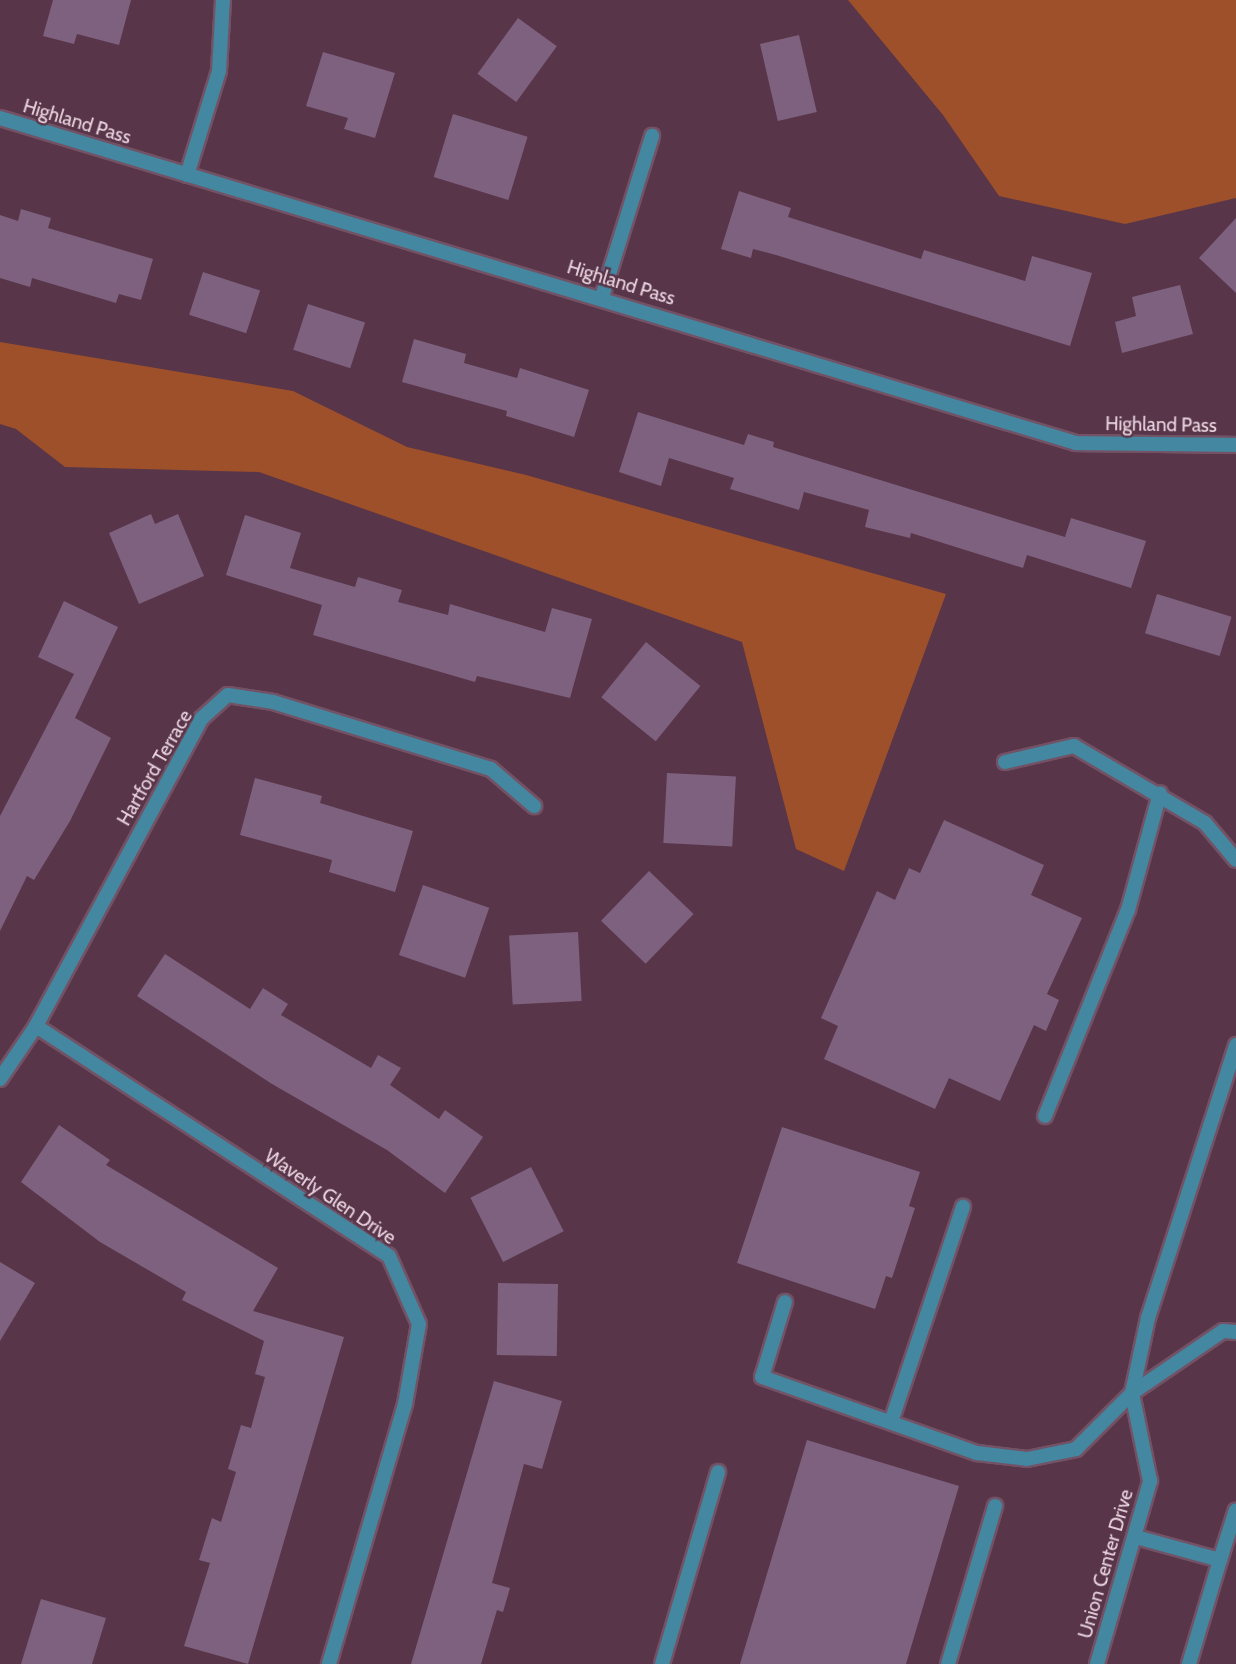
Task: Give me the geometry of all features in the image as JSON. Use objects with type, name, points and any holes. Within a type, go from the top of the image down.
[{"type":"street","points":[[187,175],[219,71],[223,0]]},
{"type":"street","name":"Highland Pass","points":[[0,118],[602,297],[1076,443],[1236,445]]},
{"type":"street","points":[[602,297],[652,136]]},
{"type":"street","name":"Hartford Terrace","points":[[0,1079],[36,1026],[201,719],[228,695],[273,702],[491,769],[534,806]]},
{"type":"street","points":[[1004,762],[1074,746],[1160,793],[1205,823],[1236,860]]},
{"type":"street","points":[[1045,1116],[1128,910],[1160,793]]},
{"type":"street","name":"Waverly Glen Drive","points":[[36,1026],[389,1256],[419,1324],[405,1404],[329,1664]]},
{"type":"street","points":[[1132,1392],[1148,1318],[1236,1045]]},
{"type":"street","points":[[891,1422],[963,1207]]},
{"type":"street","points":[[785,1302],[762,1377],[977,1453],[1027,1459],[1076,1449],[1132,1392],[1223,1331],[1236,1332]]},
{"type":"street","name":"Union Center Drive","points":[[1097,1664],[1136,1537],[1150,1480],[1132,1392]]},
{"type":"street","points":[[662,1664],[718,1472]]},
{"type":"street","points":[[947,1664],[995,1506]]},
{"type":"street","points":[[1189,1664],[1236,1510]]},
{"type":"street","points":[[1136,1537],[1220,1560]]},
{"type":"shaded area","points":[[848,0],[1236,0],[1236,198],[1125,224],[999,196],[943,115]]},
{"type":"shaded area","points":[[0,342],[293,391],[407,447],[526,475],[946,594],[844,871],[796,849],[742,642],[259,472],[65,467],[16,429],[0,424]]},
{"type":"building","points":[[53,0],[131,0],[119,45],[77,34],[74,44],[43,36]]},
{"type":"building","points":[[518,18],[557,46],[516,102],[477,74]]},
{"type":"building","points":[[799,35],[817,112],[778,121],[760,44]]},
{"type":"building","points":[[323,52],[395,73],[375,138],[344,129],[348,118],[306,106]]},
{"type":"building","points":[[453,114],[528,137],[508,200],[434,177]]},
{"type":"building","points":[[739,191],[791,208],[788,217],[921,259],[924,250],[1025,281],[1032,256],[1092,273],[1070,346],[776,255],[753,249],[751,258],[721,249]]},
{"type":"building","points":[[21,209],[51,218],[48,228],[153,259],[141,300],[119,294],[116,303],[32,278],[30,287],[0,278],[0,215],[18,221]]},
{"type":"building","points":[[1236,218],[1236,293],[1199,258]]},
{"type":"building","points":[[203,272],[260,291],[246,333],[189,315]]},
{"type":"building","points":[[1180,285],[1193,334],[1122,353],[1115,322],[1136,316],[1132,297]]},
{"type":"building","points":[[308,304],[365,323],[350,368],[293,350]]},
{"type":"building","points":[[414,339],[466,354],[464,363],[517,378],[520,368],[589,390],[574,437],[506,416],[507,411],[402,382]]},
{"type":"building","points":[[638,412],[744,445],[748,434],[774,442],[773,447],[1065,537],[1071,518],[1146,541],[1131,588],[1027,555],[1023,568],[911,533],[910,538],[865,527],[869,510],[804,492],[799,510],[730,489],[734,478],[669,458],[661,486],[619,472]]},
{"type":"building","points":[[151,514],[155,524],[178,514],[204,576],[139,604],[109,533]]},
{"type":"building","points":[[245,515],[301,533],[290,568],[355,587],[358,577],[402,590],[398,602],[448,615],[450,604],[545,632],[552,608],[592,619],[570,698],[477,676],[475,682],[313,635],[322,605],[226,575]]},
{"type":"building","points":[[1157,594],[1232,617],[1220,656],[1145,633]]},
{"type":"building","points":[[64,601],[118,627],[75,718],[111,738],[70,821],[34,880],[27,876],[0,931],[0,816],[74,674],[38,657]]},
{"type":"building","points":[[646,642],[700,686],[656,741],[601,697]]},
{"type":"building","points":[[667,773],[736,777],[732,847],[663,843]]},
{"type":"building","points":[[255,778],[322,796],[320,803],[413,831],[395,892],[329,872],[332,860],[240,835]]},
{"type":"building","points":[[944,820],[1044,865],[1031,895],[1082,918],[1047,994],[1059,1000],[1046,1031],[1034,1025],[1000,1101],[949,1078],[935,1109],[824,1059],[838,1026],[821,1018],[877,891],[895,900],[909,868],[920,873]]},
{"type":"building","points":[[649,871],[694,914],[646,964],[601,921]]},
{"type":"building","points":[[423,885],[489,908],[465,978],[399,955]]},
{"type":"building","points":[[578,932],[582,1001],[513,1005],[509,936]]},
{"type":"building","points":[[165,954],[250,1009],[263,988],[288,1004],[281,1015],[371,1068],[378,1055],[401,1068],[390,1085],[439,1119],[445,1110],[483,1137],[445,1193],[387,1150],[272,1084],[137,996]]},
{"type":"building","points":[[59,1125],[110,1160],[106,1165],[278,1268],[253,1311],[344,1337],[248,1664],[184,1646],[210,1563],[199,1560],[212,1518],[221,1522],[236,1472],[228,1469],[241,1425],[251,1428],[265,1377],[255,1374],[264,1341],[182,1300],[186,1292],[100,1242],[21,1182]]},
{"type":"building","points":[[782,1127],[920,1172],[909,1206],[915,1208],[892,1278],[886,1276],[875,1309],[737,1263]]},
{"type":"building","points":[[531,1167],[564,1231],[503,1262],[470,1198]]},
{"type":"building","points":[[0,1262],[35,1283],[0,1341]]},
{"type":"building","points":[[498,1283],[558,1284],[557,1356],[497,1355]]},
{"type":"building","points":[[494,1381],[562,1401],[542,1469],[524,1464],[492,1583],[510,1588],[503,1612],[497,1610],[481,1664],[411,1664]]},
{"type":"building","points":[[807,1440],[959,1486],[906,1664],[740,1664]]},
{"type":"building","points":[[41,1599],[106,1618],[92,1664],[21,1664]]}]
